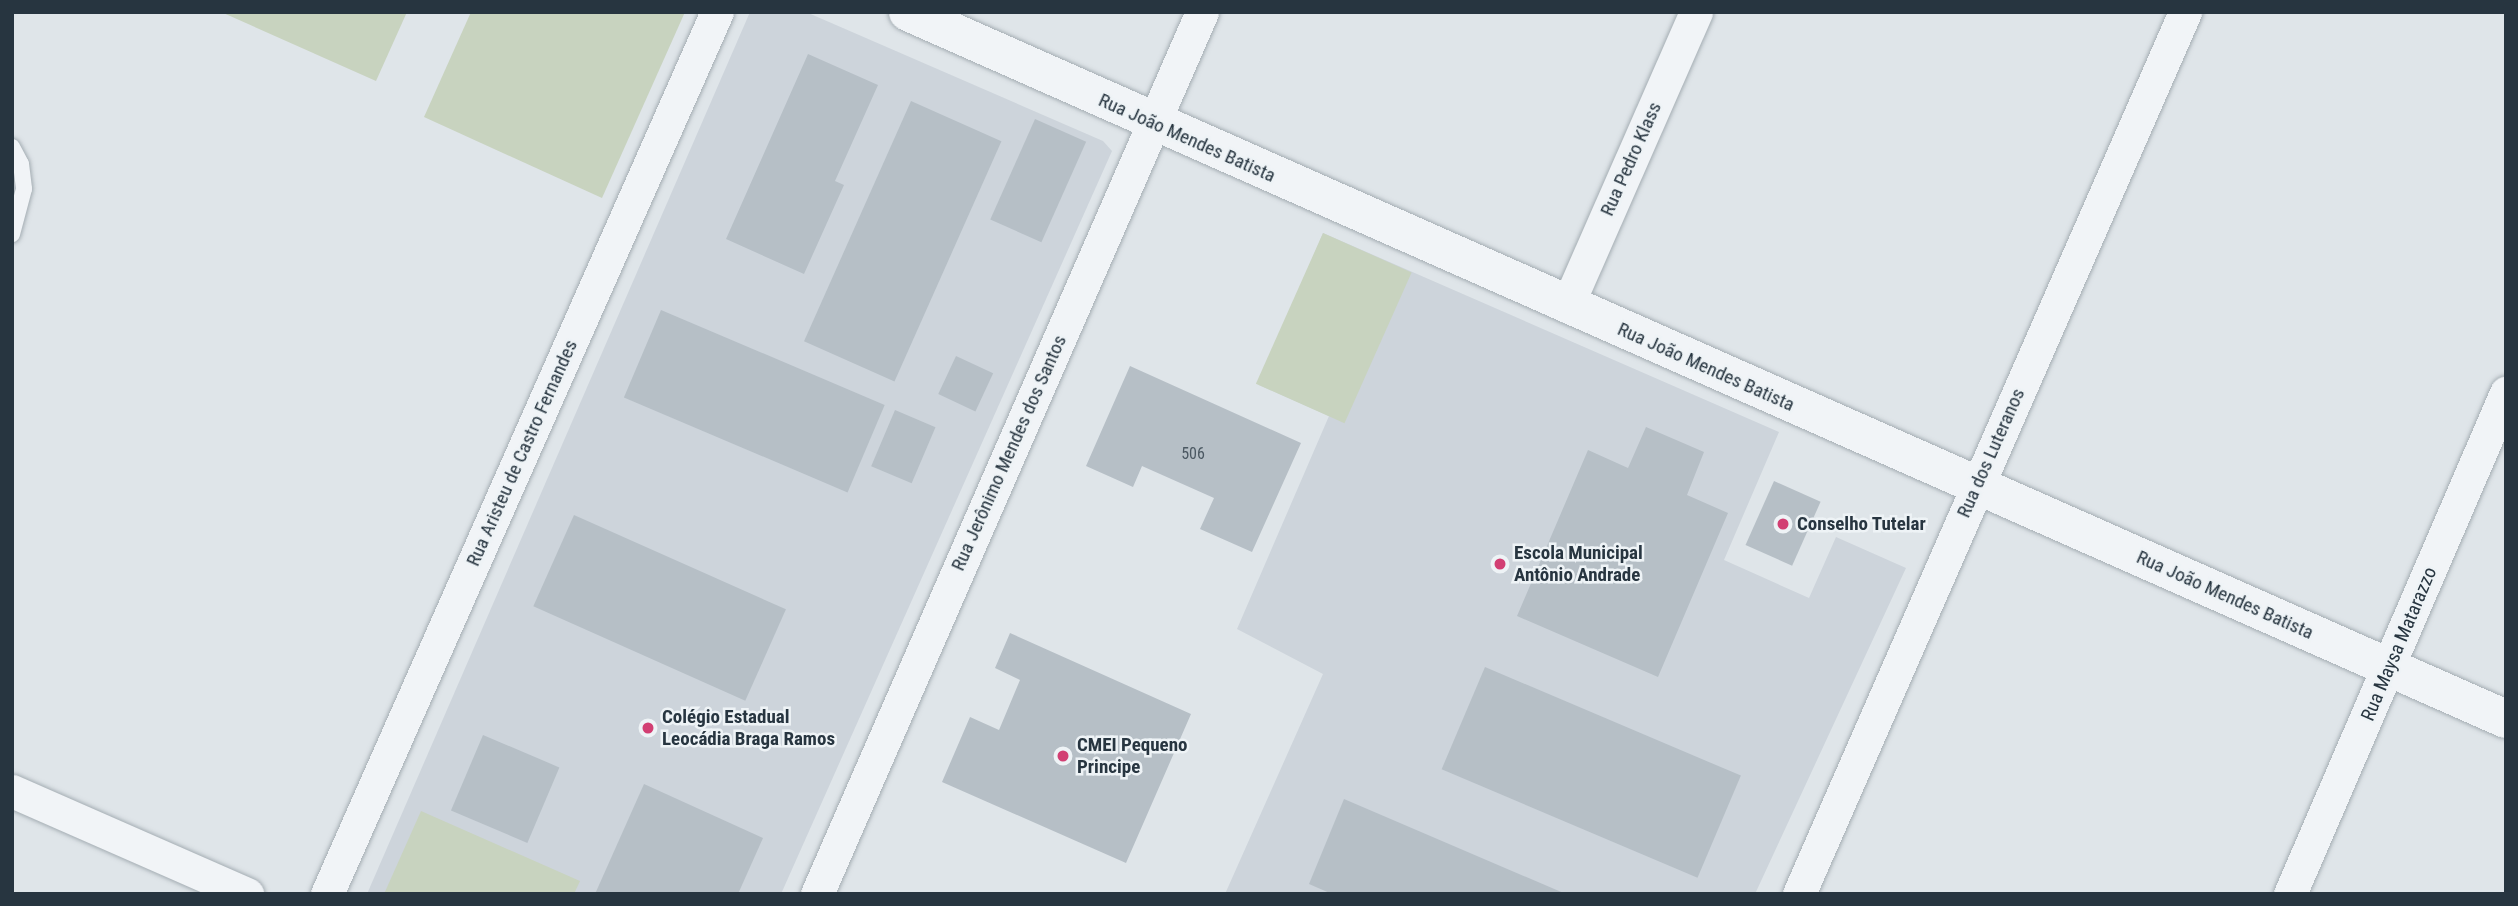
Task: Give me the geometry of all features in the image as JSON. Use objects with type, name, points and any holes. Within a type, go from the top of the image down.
[{"type":"street","name":"Rua Aristeu de Castro Fernandes","points":[[327,894],[716,12]]},
{"type":"street","name":"Rua João Mendes Batista","points":[[908,12],[1153,123],[2506,719]]},
{"type":"street","name":"Rua Jerônimo Mendes dos Santos","points":[[821,892],[1202,12]]},
{"type":"street","name":"Rua Pedro Klass","points":[[1567,306],[1696,12]]},
{"type":"street","name":"Rua dos Luteranos","points":[[1799,894],[2185,12]]},
{"type":"street","name":"Rua Maysa Matarazzo","points":[[2290,894],[2506,393]]},
{"type":"street","points":[[12,791],[247,894]]},
{"type":"lane","points":[[12,147],[21,164],[24,189],[12,234]]},
{"type":"shaded area","points":[[750,12],[806,12],[1103,141],[1112,151],[781,894],[367,894]]},
{"type":"shaded area","name":"Escola Municipal Antônio Andrade","points":[[1323,233],[1779,432],[1724,560],[1809,598],[1836,537],[1906,568],[1755,894],[1225,894],[1323,674],[1237,629],[1329,416],[1259,385]]},
{"type":"green space","points":[[221,12],[407,12],[376,81]]},
{"type":"green space","points":[[471,12],[685,12],[602,198],[424,117]]},
{"type":"green space","points":[[1323,233],[1412,272],[1345,423],[1256,384]]},
{"type":"green space","points":[[421,811],[580,881],[574,894],[384,894]]},
{"type":"building","points":[[808,54],[878,85],[835,181],[844,185],[804,274],[726,239]]},
{"type":"building","points":[[911,101],[1001,141],[894,382],[804,341]]},
{"type":"building","points":[[1035,119],[1086,142],[1041,242],[990,219]]},
{"type":"building","points":[[661,310],[885,405],[848,492],[624,397]]},
{"type":"building","points":[[956,356],[993,373],[975,411],[938,394]]},
{"type":"building","points":[[1130,366],[1301,443],[1252,552],[1200,529],[1214,498],[1142,466],[1133,487],[1086,466]]},
{"type":"building","points":[[895,410],[936,427],[912,483],[871,466]]},
{"type":"building","points":[[1646,427],[1704,452],[1687,495],[1728,513],[1658,677],[1517,616],[1588,450],[1628,468]]},
{"type":"building","name":"Conselho Tutelar","points":[[1774,481],[1821,502],[1792,566],[1746,545]]},
{"type":"building","points":[[574,515],[786,609],[745,701],[533,606]]},
{"type":"building","name":"CMEI Pequeno Principe","points":[[1010,633],[1191,714],[1126,863],[942,782],[970,717],[999,730],[1020,680],[995,668]]},
{"type":"building","points":[[1485,667],[1741,776],[1698,878],[1442,769]]},
{"type":"building","points":[[483,735],[559,767],[527,843],[451,810]]},
{"type":"building","points":[[644,784],[763,838],[738,894],[595,894]]},
{"type":"building","points":[[1344,799],[1566,894],[1332,894],[1309,884]]},
{"type":"place","name":"Conselho Tutelar","points":[[1783,524]]},
{"type":"place","name":"Escola Municipal Antônio Andrade","points":[[1500,564]]},
{"type":"place","name":"Colégio Estadual Leocádia Braga Ramos","points":[[648,728]]},
{"type":"place","name":"CMEI Pequeno Principe","points":[[1063,756]]}]
